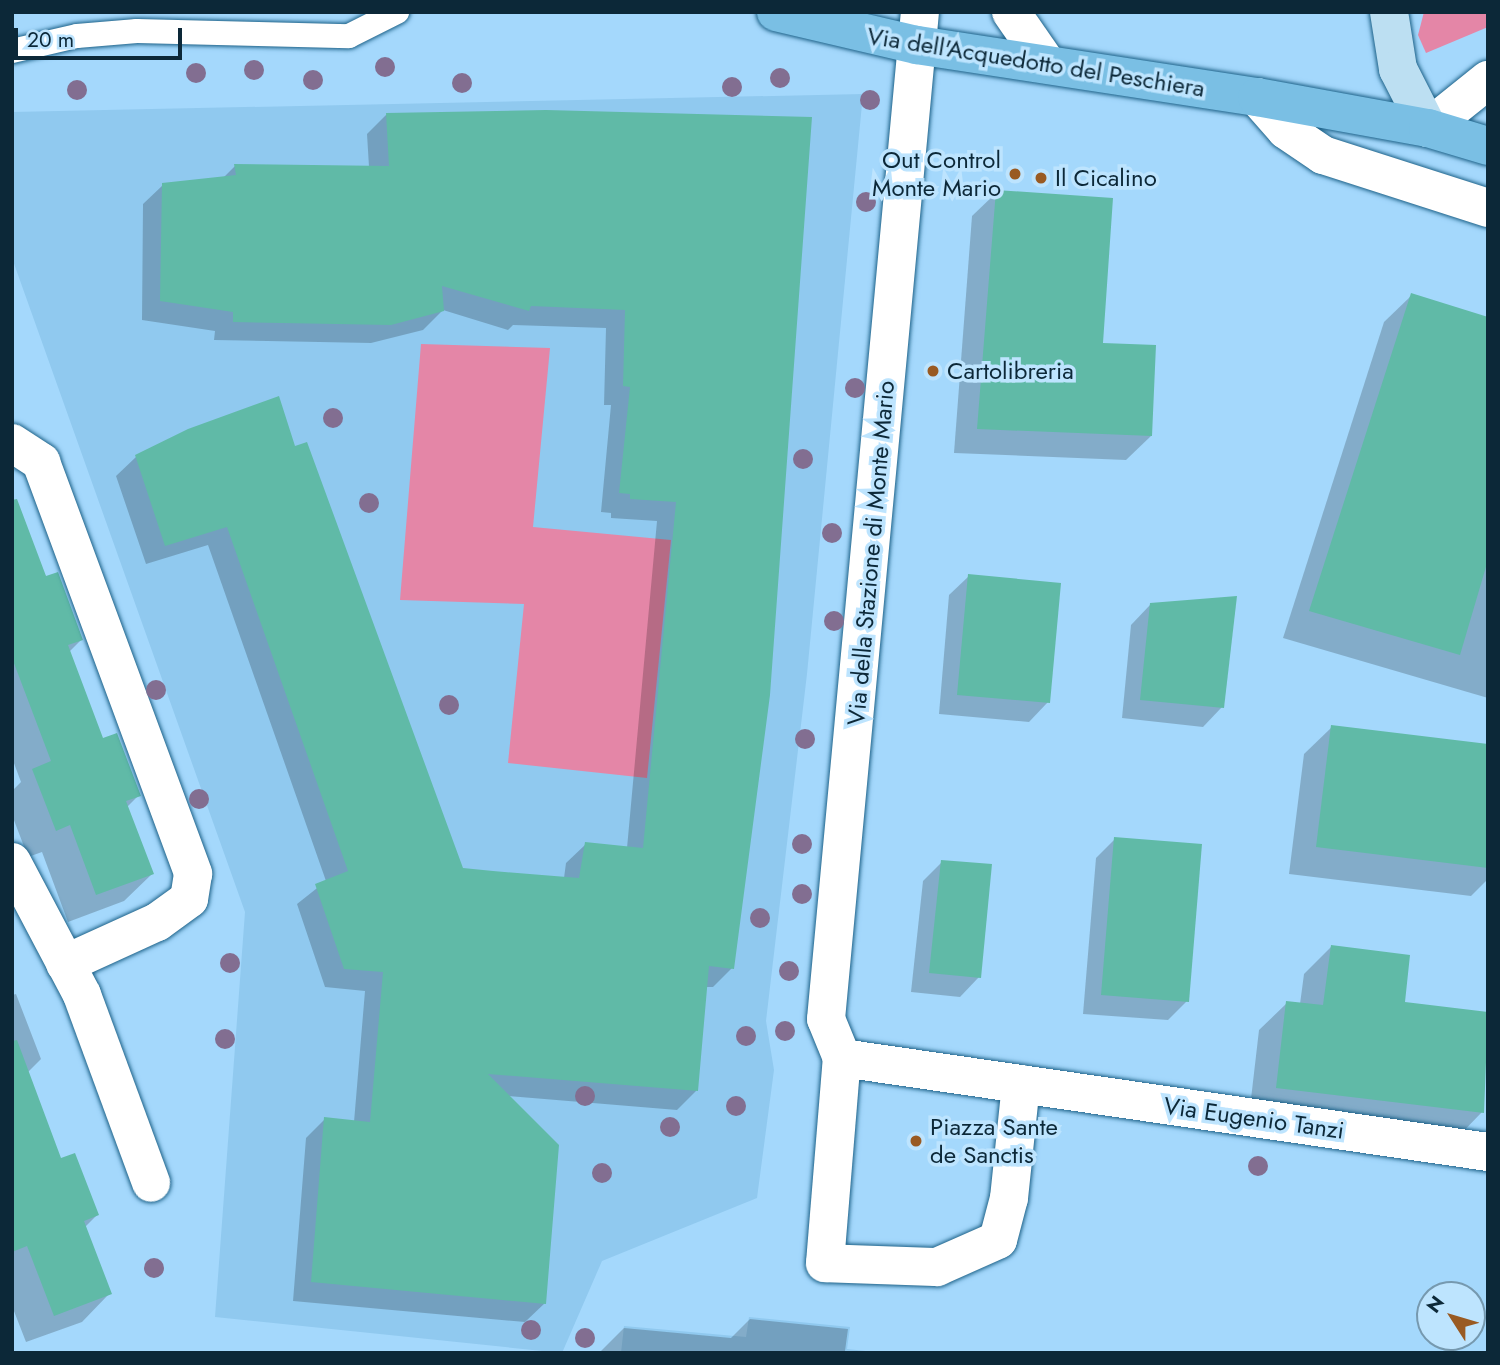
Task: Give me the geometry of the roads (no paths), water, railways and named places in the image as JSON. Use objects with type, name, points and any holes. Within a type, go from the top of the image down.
[{"type":"main road","name":"Via dell'Acquedotto del Peschiera","points":[[776,12],[919,29],[1047,64],[1256,97],[1427,128],[1488,146]]},
{"type":"main road","points":[[1389,12],[1398,69],[1427,128]]},
{"type":"street","points":[[1011,12],[1047,64]]},
{"type":"street","name":"Via della Stazione di Monte Mario","points":[[842,1058],[826,1019],[919,29]]},
{"type":"street","points":[[1427,128],[1487,82]]},
{"type":"street","points":[[1256,97],[1286,130],[1323,155],[1488,208]]},
{"type":"street","points":[[12,443],[41,462],[193,874],[189,899],[157,922],[65,964]]},
{"type":"street","points":[[12,862],[82,995],[151,1184]]},
{"type":"street","points":[[842,1058],[1021,1084],[1009,1198],[1004,1230],[998,1240],[937,1267],[825,1263],[842,1058]]},
{"type":"street","name":"Via Eugenio Tanzi","points":[[1021,1084],[1488,1152]]},
{"type":"lane","points":[[12,51],[77,36],[137,31],[349,36],[397,12]]},
{"type":"place","name":"Out Control Monte Mario","points":[[1015,174]]},
{"type":"place","name":"Il Cicalino","points":[[1041,178]]},
{"type":"place","name":"Cartolibreria","points":[[933,371]]},
{"type":"place","name":"Piazza Sante de Sanctis","points":[[916,1141]]}]
